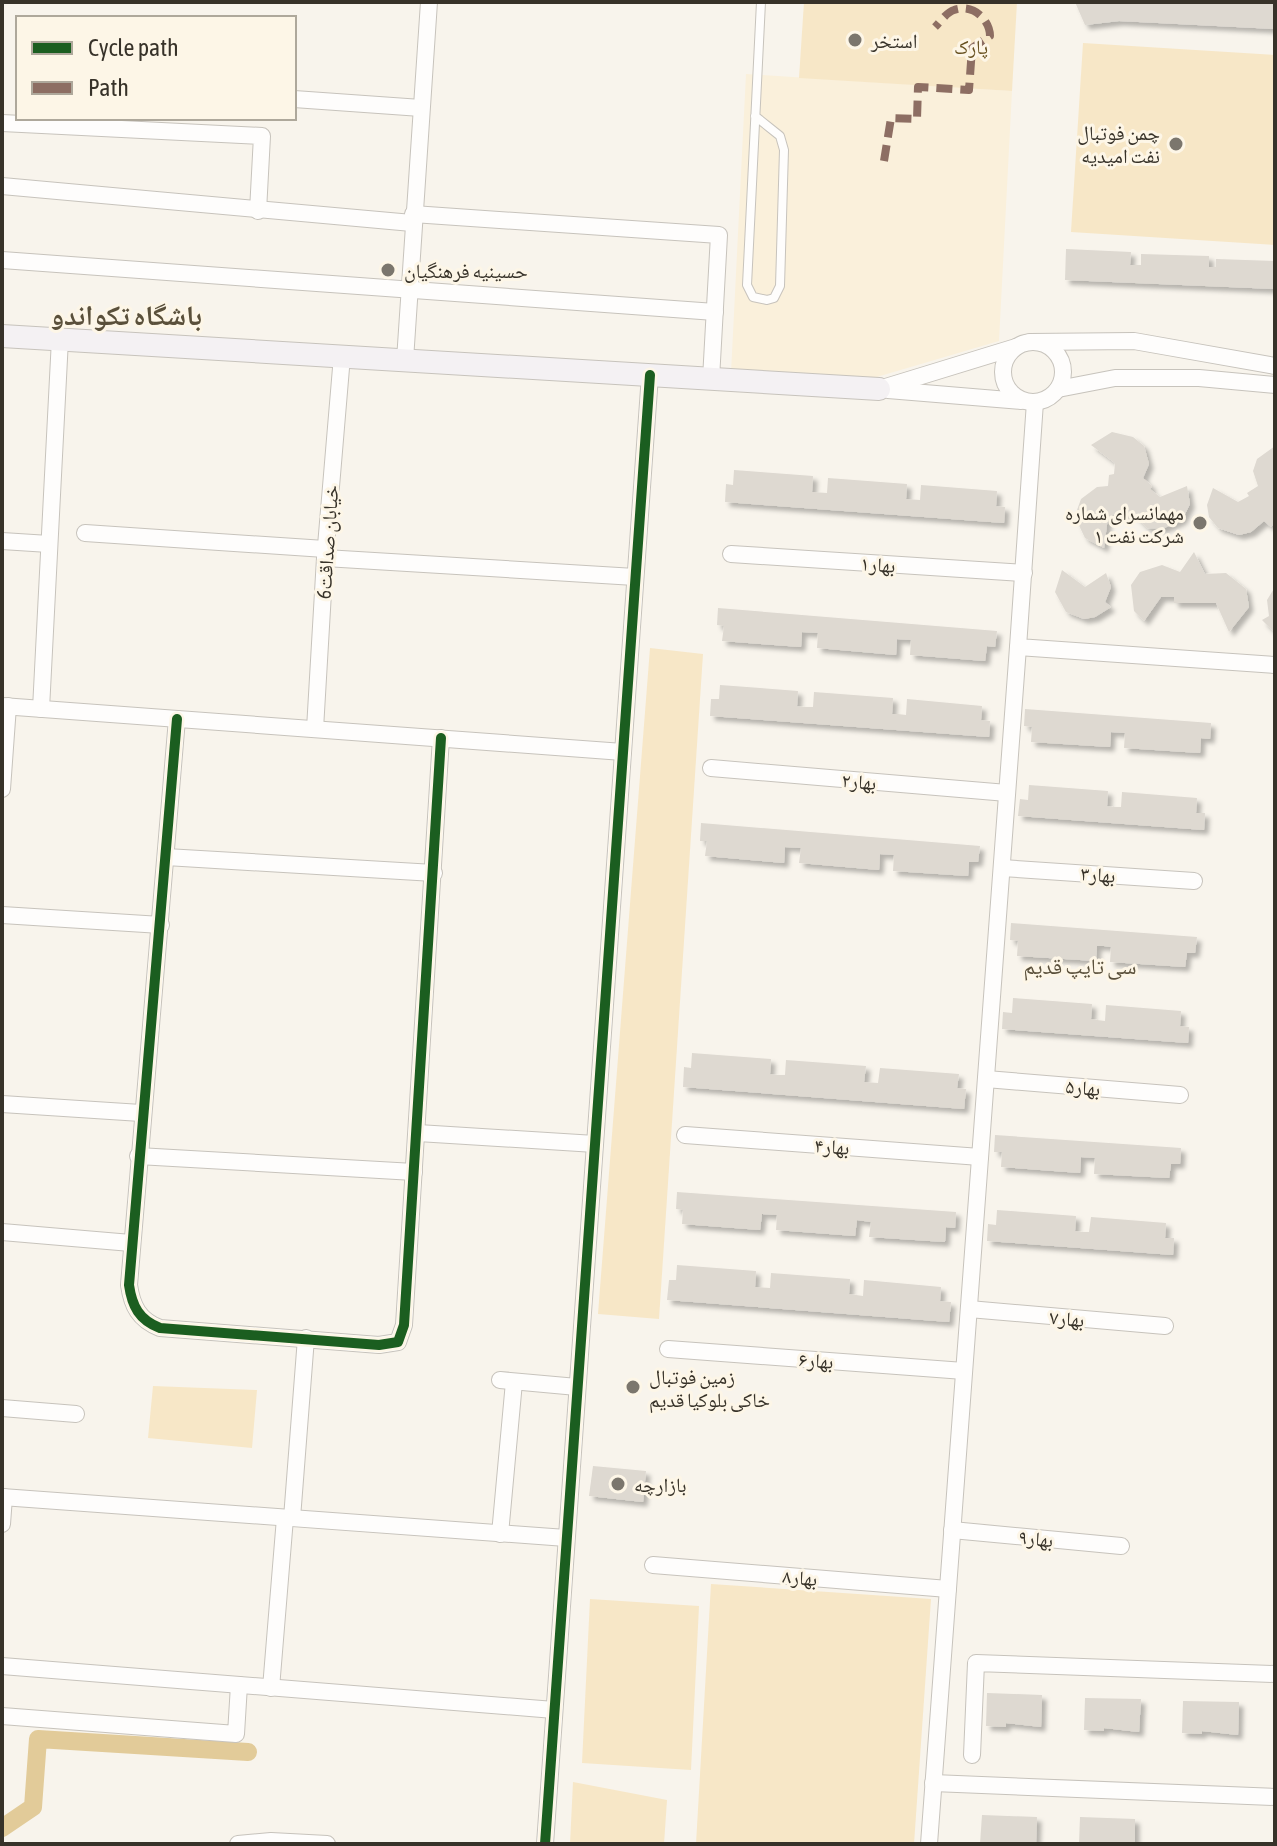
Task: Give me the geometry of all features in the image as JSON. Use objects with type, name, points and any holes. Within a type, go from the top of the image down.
[{"type":"street","points":[[405,360],[407,289],[429,2]]},
{"type":"street","points":[[296,99],[421,108]]},
{"type":"street","points":[[2,123],[262,136],[258,211]]},
{"type":"street","points":[[2,186],[258,211],[719,235],[711,379]]},
{"type":"street","points":[[2,260],[715,312]]},
{"type":"street","points":[[2,336],[879,389],[1029,402],[1048,398],[1058,389],[1063,376],[1062,363],[1055,352],[1043,344],[1024,344],[1007,356],[1003,368],[1004,382],[1011,393],[1029,402]]},
{"type":"street","points":[[41,709],[60,339]]},
{"type":"street","points":[[879,389],[1024,344],[1134,341],[1275,366]]},
{"type":"street","name":"خیابان صداقت6","points":[[315,729],[325,554],[342,356]]},
{"type":"street","points":[[545,1844],[650,375]]},
{"type":"street","points":[[1058,389],[1115,378],[1199,378],[1275,385]]},
{"type":"street","points":[[929,1844],[1024,573],[1029,402]]},
{"type":"street","points":[[85,533],[635,577]]},
{"type":"street","points":[[2,541],[49,544]]},
{"type":"street","name":"بهار۱","points":[[731,554],[1024,573]]},
{"type":"street","points":[[1018,647],[1275,665]]},
{"type":"street","points":[[2,789],[5,706],[623,752]]},
{"type":"street","points":[[177,719],[161,925],[141,1113],[131,1243],[131,1300],[138,1314],[149,1324],[160,1328],[379,1345],[398,1342],[404,1325],[441,738]]},
{"type":"street","name":"بهار۲","points":[[711,768],[1007,793]]},
{"type":"street","points":[[166,857],[434,873]]},
{"type":"street","name":"بهار۳","points":[[1002,868],[1194,881]]},
{"type":"street","points":[[2,915],[161,925]]},
{"type":"street","name":"بهار۵","points":[[986,1079],[1180,1095]]},
{"type":"street","points":[[2,1104],[141,1113]]},
{"type":"street","points":[[418,1133],[595,1144]]},
{"type":"street","name":"بهار۴","points":[[685,1135],[980,1157]]},
{"type":"street","points":[[138,1156],[414,1172]]},
{"type":"street","points":[[2,1232],[131,1243]]},
{"type":"street","name":"بهار۷","points":[[969,1309],[1165,1326]]},
{"type":"street","points":[[271,1688],[306,1338]]},
{"type":"street","name":"بهار۶","points":[[668,1349],[964,1371]]},
{"type":"street","points":[[500,1534],[507,1381],[577,1387]]},
{"type":"street","points":[[2,1408],[76,1414]]},
{"type":"street","points":[[2,1524],[3,1497],[566,1538]]},
{"type":"street","name":"بهار۹","points":[[952,1530],[1121,1546]]},
{"type":"street","name":"بهار۸","points":[[653,1565],[948,1589]]},
{"type":"street","points":[[972,1755],[976,1663],[1275,1674]]},
{"type":"street","points":[[2,1666],[554,1710]]},
{"type":"street","points":[[2,1716],[236,1734],[239,1685]]},
{"type":"street","points":[[933,1783],[1275,1797]]},
{"type":"street","points":[[238,1844],[271,1841],[327,1844]]},
{"type":"lane","points":[[755,116],[780,136],[784,150],[780,286],[774,298],[767,300],[753,297],[747,285],[755,116],[761,2]]},
{"type":"shaded area","points":[[746,74],[1012,91],[999,341],[870,379],[731,373]]},
{"type":"green space","name":"پارک","points":[[804,2],[1017,2],[1012,91],[799,78]]},
{"type":"green space","name":"چمن فوتبال نفت امیدیه","points":[[1083,43],[1275,55],[1275,245],[1071,232]]},
{"type":"green space","points":[[650,648],[703,654],[659,1319],[598,1314]]},
{"type":"green space","points":[[153,1386],[257,1390],[252,1448],[148,1438]]},
{"type":"green space","points":[[711,1584],[931,1599],[914,1844],[696,1844]]},
{"type":"green space","points":[[590,1599],[699,1606],[691,1770],[582,1763]]},
{"type":"green space","points":[[573,1782],[667,1800],[664,1844],[570,1844]]},
{"type":"building","points":[[1075,2],[1275,2],[1275,29],[1119,21],[1085,25]]},
{"type":"building","points":[[1066,249],[1131,252],[1130,265],[1141,265],[1141,254],[1209,256],[1209,267],[1216,267],[1216,259],[1275,261],[1275,289],[1065,280]]},
{"type":"building","points":[[1112,432],[1133,437],[1144,446],[1149,464],[1143,478],[1152,486],[1150,489],[1160,497],[1187,486],[1190,504],[1182,520],[1162,529],[1147,528],[1131,512],[1124,517],[1120,512],[1108,517],[1104,548],[1085,538],[1077,521],[1077,510],[1081,499],[1097,487],[1108,486],[1109,475],[1114,474],[1115,463],[1091,445]]},
{"type":"building","points":[[1275,446],[1275,523],[1271,527],[1264,521],[1251,532],[1239,535],[1218,528],[1209,517],[1207,505],[1213,488],[1238,502],[1249,496],[1247,493],[1258,486],[1253,471],[1257,459]]},
{"type":"building","points":[[734,470],[813,476],[812,492],[827,493],[828,478],[907,484],[906,499],[920,500],[921,485],[997,491],[996,506],[1005,507],[1004,523],[725,502],[726,484],[733,485]]},
{"type":"building","points":[[1194,552],[1205,574],[1226,573],[1246,589],[1249,607],[1229,632],[1216,603],[1174,603],[1174,597],[1161,597],[1144,621],[1134,611],[1131,585],[1140,572],[1162,565],[1180,572]]},
{"type":"building","points":[[1062,570],[1085,587],[1106,573],[1111,587],[1105,602],[1111,607],[1095,617],[1084,619],[1066,612],[1055,592]]},
{"type":"building","points":[[1275,587],[1275,633],[1262,620],[1269,616],[1267,600]]},
{"type":"building","points":[[718,608],[997,631],[995,647],[987,646],[985,661],[910,655],[911,640],[897,639],[896,655],[817,648],[818,633],[802,632],[801,647],[722,641],[724,626],[717,625]]},
{"type":"building","points":[[720,685],[798,691],[797,706],[804,707],[813,707],[814,692],[893,698],[892,714],[906,715],[907,699],[982,706],[981,720],[990,721],[989,737],[710,716],[711,699],[719,699]]},
{"type":"building","points":[[1025,709],[1211,723],[1210,739],[1201,738],[1200,753],[1124,748],[1125,733],[1111,732],[1110,747],[1031,742],[1032,727],[1024,726]]},
{"type":"building","points":[[1029,785],[1108,791],[1107,806],[1113,807],[1121,807],[1122,792],[1197,798],[1196,813],[1205,813],[1204,830],[1018,816],[1020,799],[1028,800]]},
{"type":"building","points":[[701,823],[980,846],[978,862],[969,862],[968,876],[893,871],[894,855],[880,854],[879,870],[799,863],[801,848],[785,847],[784,863],[705,856],[707,841],[700,841]]},
{"type":"building","points":[[1011,923],[1197,937],[1195,953],[1187,953],[1185,967],[1110,962],[1111,947],[1104,946],[1097,946],[1096,961],[1017,956],[1018,941],[1010,940]]},
{"type":"building","points":[[1013,998],[1092,1004],[1091,1019],[1105,1021],[1106,1005],[1181,1011],[1180,1026],[1189,1027],[1188,1043],[1002,1029],[1003,1012],[1012,1013]]},
{"type":"building","points":[[692,1053],[771,1059],[770,1074],[778,1075],[785,1075],[786,1060],[866,1066],[864,1082],[878,1083],[880,1068],[959,1074],[957,1088],[966,1089],[964,1109],[683,1087],[684,1067],[691,1068]]},
{"type":"building","points":[[995,1135],[1181,1148],[1180,1164],[1171,1164],[1169,1178],[1094,1174],[1095,1158],[1081,1157],[1080,1173],[1001,1167],[1002,1152],[994,1152]]},
{"type":"building","points":[[677,1192],[956,1212],[955,1228],[946,1227],[945,1242],[869,1237],[871,1222],[857,1220],[855,1236],[776,1230],[777,1215],[762,1214],[760,1230],[682,1224],[683,1210],[676,1209]]},
{"type":"building","points":[[997,1210],[1076,1216],[1075,1231],[1082,1232],[1089,1232],[1091,1217],[1166,1223],[1165,1238],[1174,1238],[1173,1255],[987,1241],[988,1224],[996,1225]]},
{"type":"building","points":[[677,1265],[756,1271],[755,1287],[770,1288],[771,1273],[850,1279],[849,1294],[863,1296],[864,1280],[941,1287],[940,1301],[951,1302],[949,1322],[667,1300],[669,1280],[676,1280]]},
{"type":"building","name":"بازارچه","points":[[593,1466],[646,1471],[643,1502],[589,1496]]},
{"type":"building","points":[[987,1693],[1042,1695],[1041,1727],[1006,1723],[1006,1727],[986,1726]]},
{"type":"building","points":[[1085,1698],[1141,1699],[1139,1732],[1104,1728],[1104,1731],[1084,1730]]},
{"type":"building","points":[[1183,1701],[1239,1702],[1238,1735],[1202,1731],[1202,1734],[1182,1733]]},
{"type":"building","points":[[982,1815],[1037,1817],[1036,1844],[980,1844]]},
{"type":"building","points":[[1080,1817],[1135,1819],[1135,1844],[1079,1844]]},
{"type":"waterway","points":[[2,1828],[33,1807],[38,1739],[248,1752]]},
{"type":"marked path","points":[[884,161],[891,118],[917,119],[918,87],[969,90],[972,48],[990,36],[984,19],[968,9],[951,11],[935,27]]},
{"type":"cycle path","points":[[545,1844],[650,375]]},
{"type":"cycle path","points":[[177,719],[129,1285],[132,1299],[142,1316],[160,1328],[379,1345],[398,1342],[404,1325],[441,738]]},
{"type":"place","name":"استخر","points":[[855,40]]},
{"type":"place","name":"چمن فوتبال نفت امیدیه","points":[[1176,144]]},
{"type":"place","name":"حسینیه فرهنگیان","points":[[388,270]]},
{"type":"place","name":"مهمانسرای شماره ۱ شرکت نفت","points":[[1200,523]]},
{"type":"place","name":"زمین فوتبال خاکی بلوکیا قدیم","points":[[633,1387]]},
{"type":"place","name":"بازارچه","points":[[618,1484]]},
{"type":"district","name":"باشگاه تکواندو","points":[[126,315]]},
{"type":"district","name":"سی تایپ قدیم","points":[[1080,966]]}]
